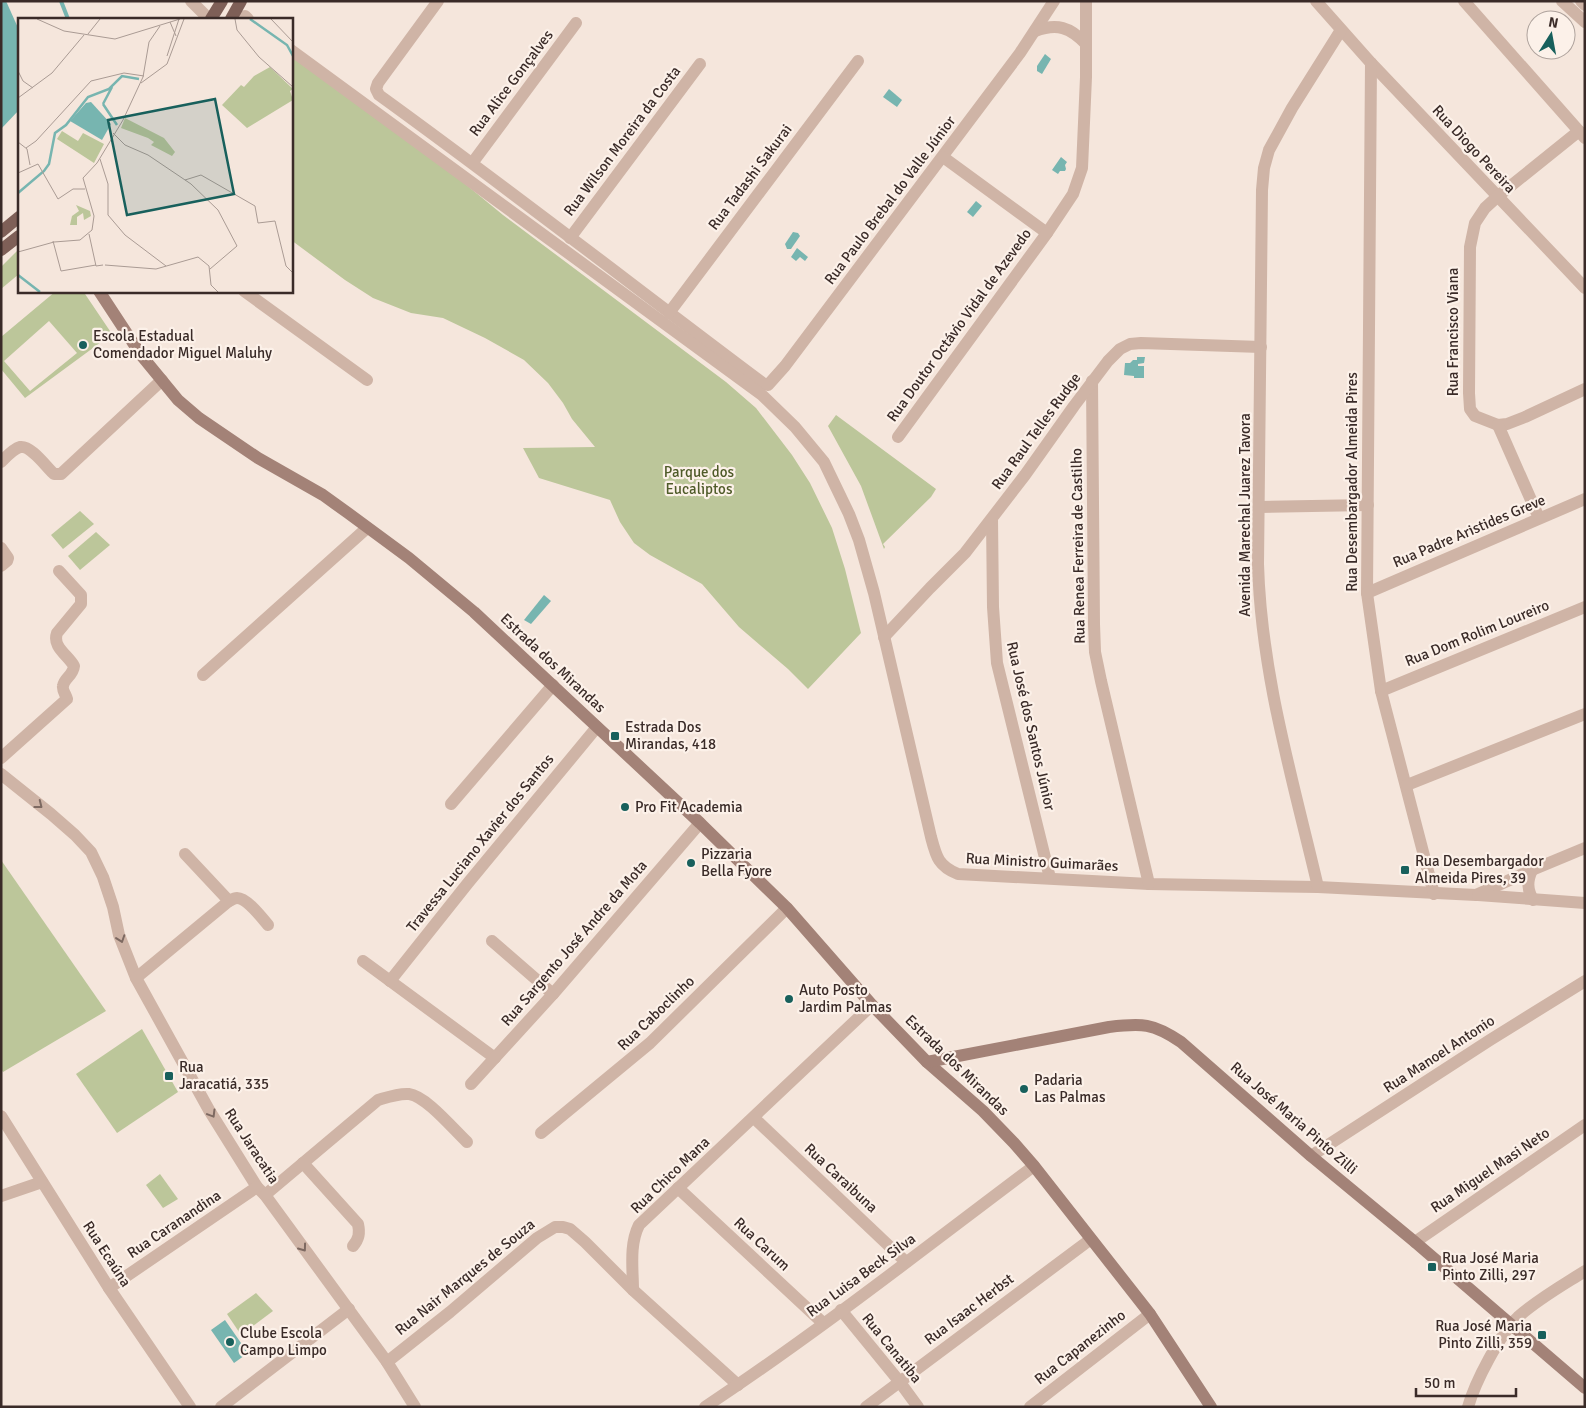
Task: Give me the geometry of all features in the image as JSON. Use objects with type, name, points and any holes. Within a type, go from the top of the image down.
[{"type":"main road","points":[[211,18],[222,1]]},
{"type":"main road","points":[[232,18],[241,1]]},
{"type":"main road","points":[[1,232],[18,218]]},
{"type":"main road","points":[[1,250],[18,237]]},
{"type":"street","points":[[191,1],[209,18]]},
{"type":"street","points":[[438,1],[378,83],[376,89],[379,94],[473,162],[669,313]]},
{"type":"street","name":"Rua Paulo Brebal do Valle Júnior","points":[[669,313],[764,384],[768,385],[796,351],[943,157],[1035,31],[1054,1]]},
{"type":"street","name":"Rua Doutor Octávio Vidal de Azevedo","points":[[898,436],[1047,233],[1073,194],[1082,168],[1086,87],[1086,1]]},
{"type":"street","name":"Rua Diogo Pereira","points":[[1316,1],[1341,30],[1585,288]]},
{"type":"street","points":[[1464,1],[1582,134],[1498,197]]},
{"type":"street","points":[[1562,1],[1585,22]]},
{"type":"street","points":[[1581,1],[1585,4]]},
{"type":"street","name":"Rua Alice Gonçalves","points":[[473,162],[576,23]]},
{"type":"street","points":[[1035,31],[1052,26],[1061,27],[1078,35],[1086,44]]},
{"type":"street","name":"Avenida Marechal Juarez Tavora","points":[[1318,886],[1269,677],[1259,598],[1262,190],[1264,168],[1269,150],[1292,108],[1341,30]]},
{"type":"street","name":"Rua Ministro Guimarães","points":[[292,51],[762,395],[795,427],[824,462],[849,514],[859,540],[872,584],[930,836],[941,865],[948,870],[958,874],[1150,884],[1318,886],[1585,903]]},
{"type":"street","name":"Rua Tadashi Sakurai","points":[[669,313],[858,61]]},
{"type":"street","name":"Rua Desembargador Almeida Pires","points":[[1372,63],[1366,593],[1381,690],[1434,894]]},
{"type":"street","name":"Rua Wilson Moreira da Costa","points":[[570,238],[700,64]]},
{"type":"street","name":"Rua Doutor Octávio Vidal de Azevedo","points":[[943,157],[1047,233]]},
{"type":"street","name":"Rua Francisco Viana","points":[[1498,197],[1474,223],[1470,247],[1469,393],[1470,409],[1475,416],[1498,425]]},
{"type":"street","name":"Estrada dos Mirandas","points":[[100,292],[128,337],[178,400],[199,418],[258,458],[323,496],[410,558],[444,585],[700,823],[787,908],[872,1005],[927,1062],[983,1112],[1034,1166],[1150,1314],[1211,1407]]},
{"type":"street","name":"Estrada dos Mirandas","points":[[107,292],[109,305]]},
{"type":"street","points":[[245,292],[367,380]]},
{"type":"street","name":"Rua Raul Telles Rudge","points":[[884,637],[965,553],[992,519],[1092,381],[1120,349],[1130,344],[1172,343],[1261,347]]},
{"type":"street","points":[[1,462],[18,448],[24,447],[31,451],[54,474],[61,474],[162,380]]},
{"type":"street","name":"Rua Renea Ferreira de Castilho","points":[[1092,381],[1095,652],[1150,884]]},
{"type":"street","points":[[1539,518],[1498,425],[1508,424],[1525,417],[1585,389]]},
{"type":"street","name":"Rua Padre Aristides Greve","points":[[1366,593],[1585,499]]},
{"type":"street","points":[[1259,507],[1368,505]]},
{"type":"street","name":"Rua José dos Santos Júnior","points":[[992,519],[993,607],[997,663],[1050,878]]},
{"type":"street","points":[[203,675],[367,528]]},
{"type":"street","points":[[1,548],[8,558],[1,566]]},
{"type":"street","points":[[1,758],[67,699],[63,685],[72,674],[74,666],[58,646],[55,638],[81,604],[82,600],[81,595],[59,571]]},
{"type":"street","name":"Rua Dom Rolim Loureiro","points":[[1381,690],[1585,606]]},
{"type":"street","points":[[451,804],[553,685]]},
{"type":"street","points":[[1407,785],[1585,714]]},
{"type":"street","name":"Travessa Luciano Xavier dos Santos","points":[[390,981],[597,727]]},
{"type":"street","name":"Rua Jaracatia","points":[[1,774],[57,819],[91,852],[103,877],[119,934],[136,978],[209,1110],[261,1191],[387,1362],[415,1407]]},
{"type":"street","name":"Rua Sargento José Andre da Mota","points":[[471,1084],[553,994],[700,823]]},
{"type":"street","points":[[1476,895],[1585,848]]},
{"type":"street","points":[[185,854],[229,902]]},
{"type":"street","points":[[1532,870],[1528,886],[1533,900]]},
{"type":"street","points":[[136,978],[236,898],[250,905],[268,925]]},
{"type":"street","name":"Rua Caboclinho","points":[[540,1133],[650,1043],[787,908]]},
{"type":"street","points":[[492,942],[553,994]]},
{"type":"street","points":[[362,961],[495,1058]]},
{"type":"street","name":"Rua Manoel Antonio","points":[[1311,1156],[1585,980]]},
{"type":"street","name":"Rua Chico Mana","points":[[633,1290],[633,1249],[639,1226],[872,1005]]},
{"type":"street","name":"Rua José Maria Pinto Zilli","points":[[927,1062],[1131,1024],[1146,1025],[1163,1030],[1181,1042],[1311,1156],[1415,1242],[1585,1388]]},
{"type":"street","name":"Rua Caranandina","points":[[109,1288],[303,1163],[378,1100],[389,1096],[410,1094],[422,1098],[467,1142]]},
{"type":"street","name":"Rua Ecaúna","points":[[1,1116],[109,1288],[190,1407]]},
{"type":"street","name":"Rua Caraibuna","points":[[754,1118],[906,1262]]},
{"type":"street","name":"Rua Miguel Masi Neto","points":[[1415,1242],[1585,1126]]},
{"type":"street","points":[[303,1163],[358,1224],[360,1232],[358,1240],[352,1246]]},
{"type":"street","name":"Rua Luisa Beck Silva","points":[[705,1407],[841,1310],[1034,1166]]},
{"type":"street","points":[[1,1196],[42,1182]]},
{"type":"street","name":"Rua Carum","points":[[678,1188],[823,1323]]},
{"type":"street","name":"Rua Nair Marques de Souza","points":[[387,1362],[450,1312],[537,1238],[555,1227],[570,1228],[633,1290]]},
{"type":"street","name":"Rua Isaac Herbst","points":[[866,1407],[1091,1239]]},
{"type":"street","points":[[1468,1407],[1477,1382],[1511,1325],[1526,1310],[1585,1270]]},
{"type":"street","points":[[633,1290],[738,1385]]},
{"type":"street","points":[[222,1407],[349,1309]]},
{"type":"street","name":"Rua Canatiba","points":[[841,1310],[918,1407]]},
{"type":"street","name":"Rua Capanezinho","points":[[1030,1407],[1150,1314]]},
{"type":"green space","name":"Parque dos Eucaliptos","points":[[292,53],[430,155],[503,215],[726,382],[756,408],[792,455],[810,483],[832,528],[845,569],[861,633],[808,689],[788,669],[739,627],[702,584],[650,555],[634,543],[620,522],[610,500],[539,478],[523,448],[595,447],[572,419],[548,383],[524,360],[485,338],[443,318],[411,313],[373,298],[292,241]]},
{"type":"green space","points":[[18,250],[18,275],[1,289],[1,267]]},
{"type":"green space","name":"Escola Estadual Comendador Miguel Maluhy","points":[[55,292],[84,292],[112,334],[25,398],[1,369],[1,337]],"holes":[[[49,321],[77,353],[30,391],[4,361]]]},
{"type":"green space","points":[[836,415],[936,489],[931,497],[883,544],[884,549],[861,486],[828,426]]},
{"type":"green space","points":[[80,511],[94,524],[63,549],[51,535]]},
{"type":"green space","points":[[96,532],[110,545],[80,570],[68,556]]},
{"type":"green space","points":[[1,860],[106,1011],[3,1072],[1,1069]]},
{"type":"green space","points":[[142,1029],[178,1092],[117,1133],[76,1074]]},
{"type":"green space","points":[[160,1174],[178,1199],[163,1208],[146,1185]]},
{"type":"green space","points":[[256,1293],[273,1311],[241,1335],[227,1314]]},
{"type":"water","points":[[1,1],[6,1],[18,28],[18,111],[1,129]]},
{"type":"water","points":[[1045,54],[1051,59],[1042,74],[1037,71],[1037,66]]},
{"type":"water","points":[[889,89],[902,100],[897,107],[883,97]]},
{"type":"water","points":[[1061,157],[1067,162],[1065,165],[1066,169],[1058,174],[1052,170]]},
{"type":"water","points":[[976,201],[982,206],[973,217],[967,212]]},
{"type":"water","points":[[793,232],[798,233],[800,236],[791,249],[787,249],[785,244]]},
{"type":"water","points":[[797,248],[808,257],[805,261],[800,257],[796,261],[791,257]]},
{"type":"water","points":[[1137,357],[1145,357],[1144,363],[1138,364],[1138,366],[1144,366],[1144,378],[1124,375],[1125,363],[1137,360]]},
{"type":"water","points":[[544,595],[551,601],[531,624],[524,620]]},
{"type":"water","name":"Clube Escola Campo Limpo","points":[[225,1320],[248,1353],[234,1363],[211,1330]]},
{"type":"waterway","points":[[61,1],[68,18]]},
{"type":"place","name":"Escola Estadual Comendador Miguel Maluhy","points":[[83,345]]},
{"type":"place","name":"Estrada Dos Mirandas, 418","points":[[615,736]]},
{"type":"place","name":"Pro Fit Academia","points":[[625,807]]},
{"type":"place","name":"Pizzaria Bella Fyore","points":[[691,863]]},
{"type":"place","name":"Rua Desembargador Almeida Pires, 39","points":[[1405,870]]},
{"type":"place","name":"Auto Posto Jardim Palmas","points":[[789,999]]},
{"type":"place","name":"Rua Jaracatiá, 335","points":[[169,1076]]},
{"type":"place","name":"Padaria Las Palmas","points":[[1024,1089]]},
{"type":"place","name":"Rua José Maria Pinto Zilli, 297","points":[[1432,1267]]},
{"type":"place","name":"Rua José Maria Pinto Zilli, 359","points":[[1542,1335]]},
{"type":"place","name":"Clube Escola Campo Limpo","points":[[230,1342]]}]
